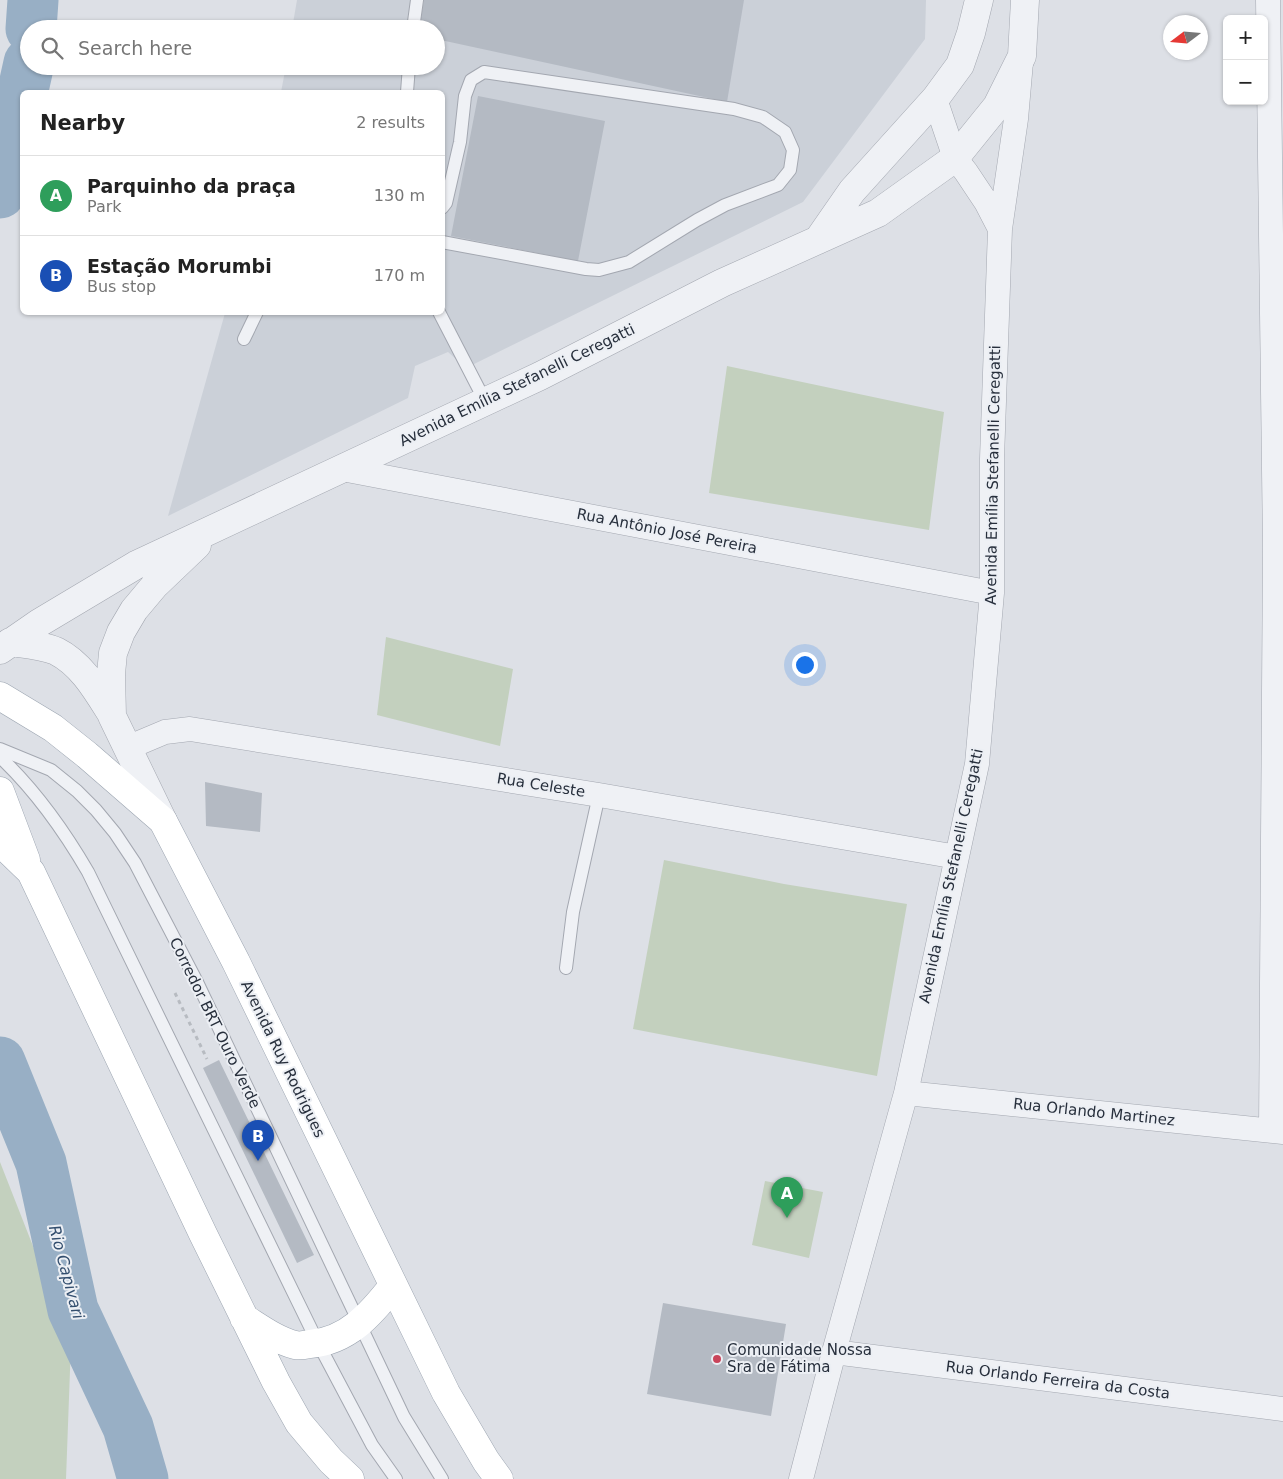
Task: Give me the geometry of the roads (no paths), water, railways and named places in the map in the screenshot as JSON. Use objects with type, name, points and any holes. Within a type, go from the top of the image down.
[{"type":"main road","name":"Avenida Ruy Rodrigues","points":[[0,696],[60,734],[163,821],[236,962],[446,1393],[486,1461],[499,1479]]},
{"type":"main road","points":[[0,791],[31,872],[276,1382],[299,1422],[331,1461],[350,1479]]},
{"type":"main road","points":[[0,842],[31,872]]},
{"type":"main road","points":[[244,1318],[272,1336],[297,1345],[318,1343],[342,1336],[360,1324],[393,1286]]},
{"type":"street","points":[[817,241],[852,190],[935,99],[960,65],[979,0]]},
{"type":"street","name":"Avenida Emília Stefanelli Ceregatti","points":[[802,1479],[834,1352],[906,1093],[977,764],[992,593],[992,460],[1000,228],[1016,119],[1026,0]]},
{"type":"street","points":[[1268,0],[1275,547],[1277,1131]]},
{"type":"street","name":"Avenida Emília Stefanelli Ceregatti","points":[[5,646],[136,565],[540,376],[722,283],[878,214],[955,158],[997,106],[1022,56]]},
{"type":"street","points":[[935,99],[955,158],[986,202],[1000,228]]},
{"type":"street","name":"Rua Antônio José Pereira","points":[[342,469],[992,593]]},
{"type":"street","name":"Avenida Emília Stefanelli Ceregatti","points":[[163,821],[112,716],[111,674],[113,653],[121,632],[134,610],[155,585],[216,527]]},
{"type":"street","points":[[5,646],[43,647],[56,652],[70,661],[83,672],[96,689],[112,716]]},
{"type":"street","name":"Rua Celeste","points":[[127,748],[165,732],[190,729],[599,795],[957,857]]},
{"type":"street","name":"Rua Orlando Martinez","points":[[906,1093],[1277,1131]]},
{"type":"street","name":"Rua Orlando Ferreira da Costa","points":[[834,1352],[1283,1409]]},
{"type":"lane","points":[[414,20],[417,0]]},
{"type":"lane","points":[[445,204],[460,142],[465,96],[471,80],[484,72],[734,109],[763,117],[785,132],[793,150],[790,170],[778,185],[725,205],[629,262],[599,270],[445,243]]},
{"type":"lane","points":[[407,90],[408,75]]},
{"type":"lane","points":[[244,339],[255,315]]},
{"type":"lane","points":[[441,315],[485,401]]},
{"type":"lane","name":"Corredor BRT Ouro Verde","points":[[0,749],[51,770],[77,791],[115,833],[135,863],[196,982],[404,1417],[442,1479]]},
{"type":"lane","points":[[0,757],[21,777],[47,807],[69,839],[88,872],[318,1343],[372,1445],[396,1479]]},
{"type":"lane","points":[[566,968],[573,912],[599,795]]},
{"type":"waterway","name":"Rio Capivari","points":[[32,20],[33,0]]},
{"type":"waterway","name":"Rio Capivari","points":[[23,90],[26,75]]},
{"type":"waterway","name":"Rio Capivari","points":[[0,193],[20,103]]},
{"type":"waterway","name":"Rio Capivari","points":[[0,1062],[41,1163],[73,1310],[128,1427],[143,1479]]},
{"type":"place","name":"Estação Morumbi","points":[[258,1161]]},
{"type":"place","name":"Parquinho da praça","points":[[787,1218]]},
{"type":"place","name":"Comunidade Nossa Sra de Fátima","points":[[717,1359]]}]
